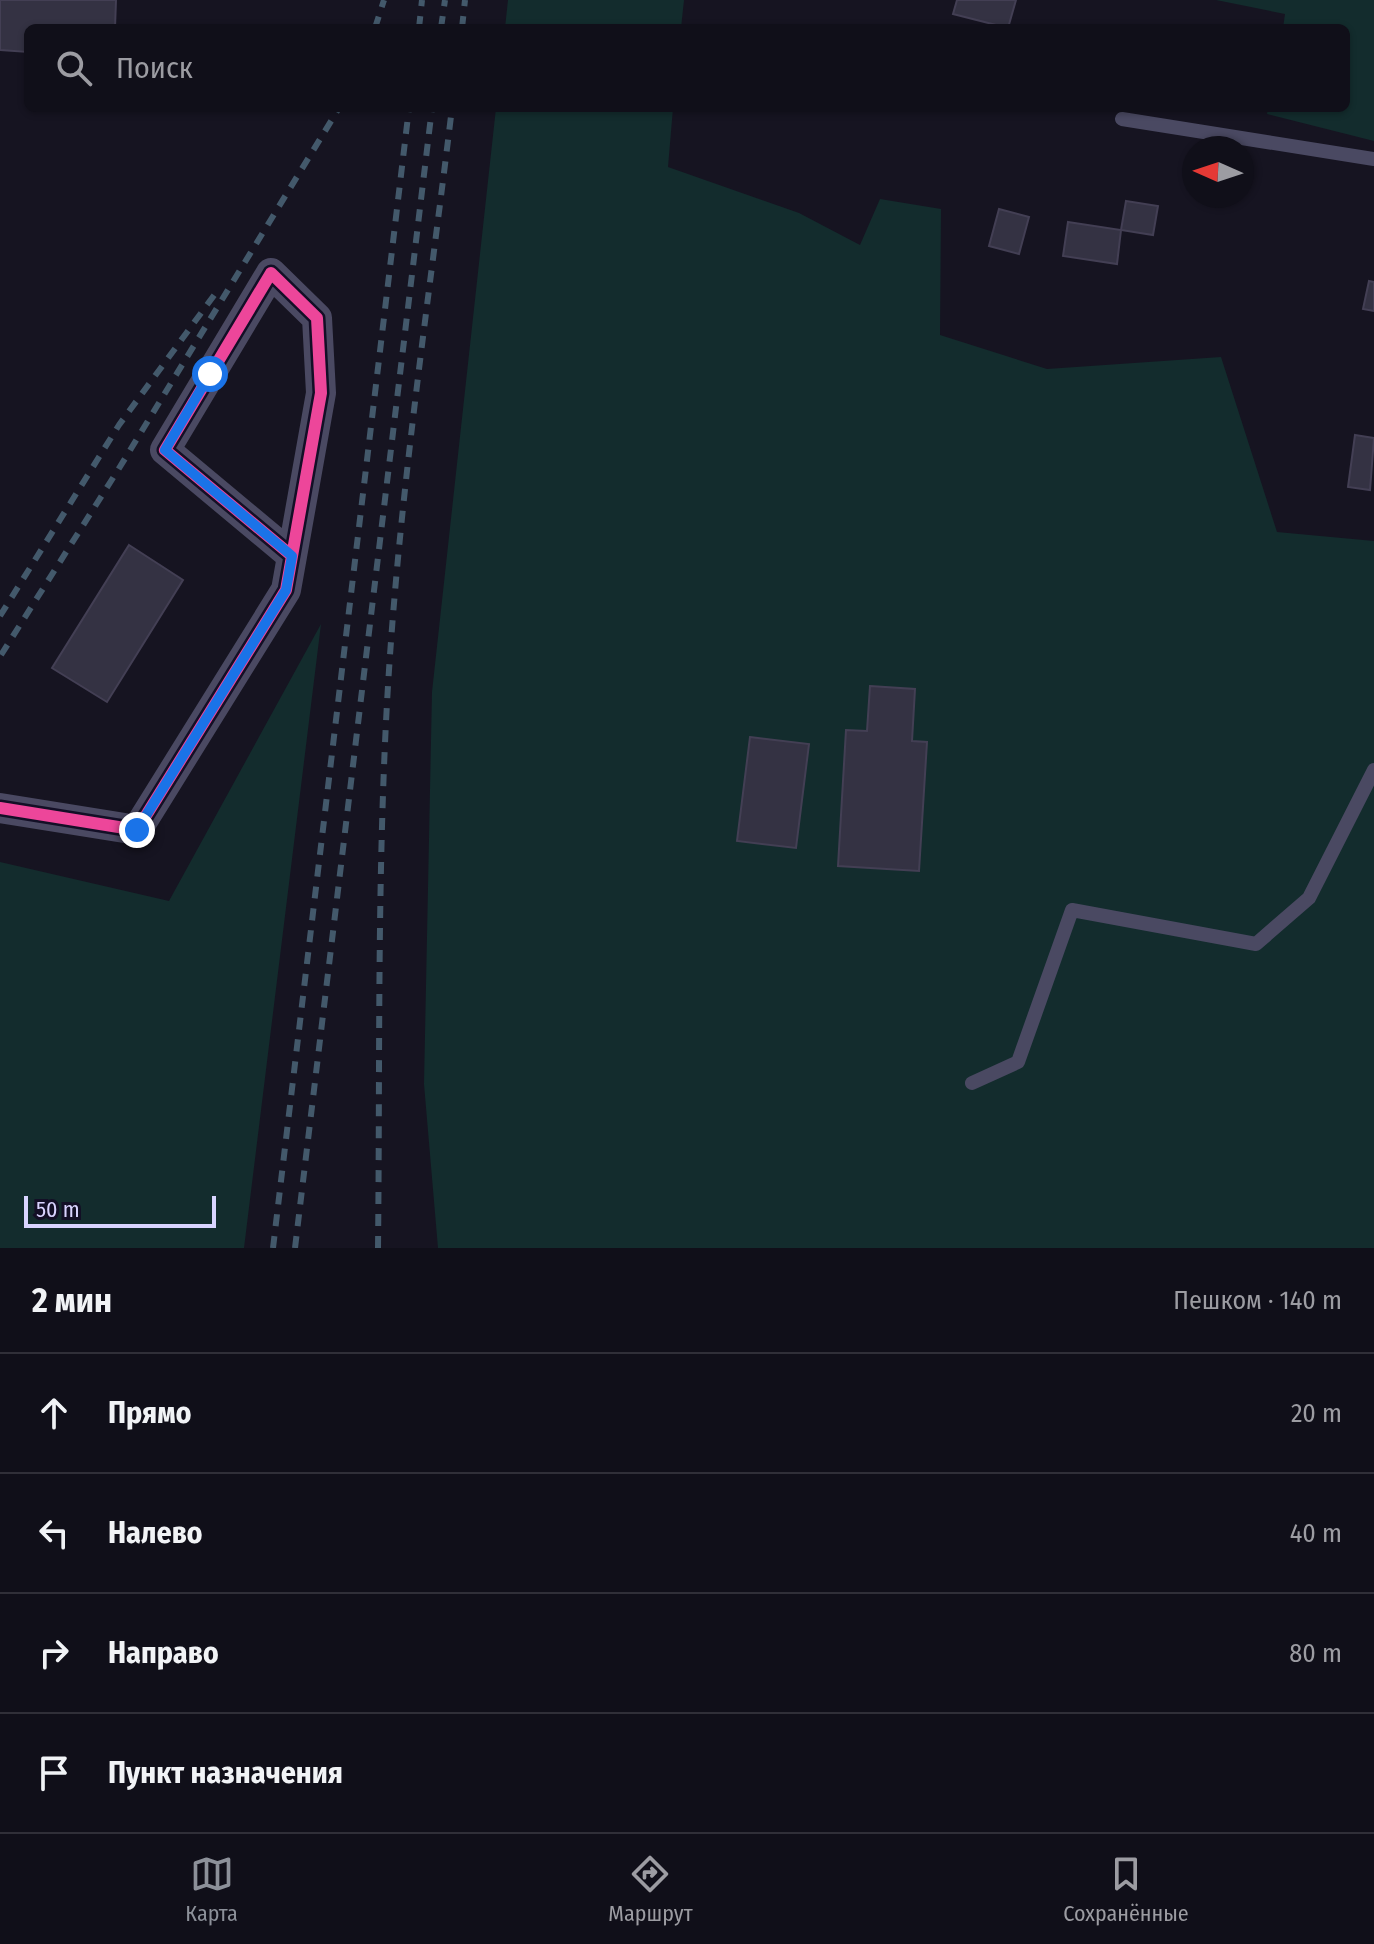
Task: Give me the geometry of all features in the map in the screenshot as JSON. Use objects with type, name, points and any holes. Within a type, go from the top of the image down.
[{"type":"street","points":[[0,808],[137,830],[286,590],[321,393],[317,318],[271,273],[165,450],[292,556]]},
{"type":"lane","points":[[1122,119],[1374,159]]},
{"type":"lane","points":[[972,1083],[1018,1062],[1072,910],[1256,944],[1309,898],[1374,770]]},
{"type":"green space","points":[[508,0],[684,0],[681,24],[505,24]]},
{"type":"green space","points":[[1216,0],[1374,0],[1374,141],[1267,114],[1350,112],[1350,24],[1284,24],[1285,14]]},
{"type":"green space","points":[[496,112],[673,112],[668,167],[799,213],[860,245],[880,199],[941,209],[940,335],[1047,369],[1221,357],[1277,532],[1374,541],[1374,1248],[438,1248],[424,1084],[432,692]]},
{"type":"green space","points":[[321,624],[244,1248],[0,1248],[0,862],[169,901]]},
{"type":"building","points":[[0,0],[116,0],[115,24],[24,24],[24,52],[0,50]]},
{"type":"building","points":[[957,0],[1016,0],[1009,24],[992,24],[953,14]]},
{"type":"building","points":[[1126,201],[1158,206],[1153,235],[1121,230]]},
{"type":"building","points":[[999,209],[1029,217],[1019,254],[989,246]]},
{"type":"building","points":[[1068,222],[1121,230],[1117,264],[1063,256]]},
{"type":"building","points":[[1369,281],[1374,282],[1374,311],[1363,309]]},
{"type":"building","points":[[1355,435],[1374,438],[1370,490],[1348,487]]},
{"type":"building","points":[[129,545],[183,580],[107,702],[52,668]]},
{"type":"building","points":[[870,686],[915,689],[912,741],[927,742],[919,871],[838,866],[846,730],[867,731]]},
{"type":"building","points":[[750,737],[809,744],[796,848],[737,841]]},
{"type":"railway","points":[[376,24],[384,0]]},
{"type":"railway","points":[[419,24],[422,0]]},
{"type":"railway","points":[[442,24],[445,0]]},
{"type":"railway","points":[[462,24],[465,0]]},
{"type":"railway","points":[[1,655],[337,112]]},
{"type":"railway","points":[[273,1248],[409,112]]},
{"type":"railway","points":[[295,1248],[432,112]]},
{"type":"railway","points":[[378,1248],[380,908],[387,703],[406,479],[451,112]]},
{"type":"railway","points":[[0,616],[119,425],[215,294]]},
{"type":"cycle path","points":[[0,808],[137,830],[286,590],[321,393],[317,318],[271,273],[165,450],[292,556]]},
{"type":"route","points":[[137,830],[286,590],[292,556],[165,450],[210,374]]}]
